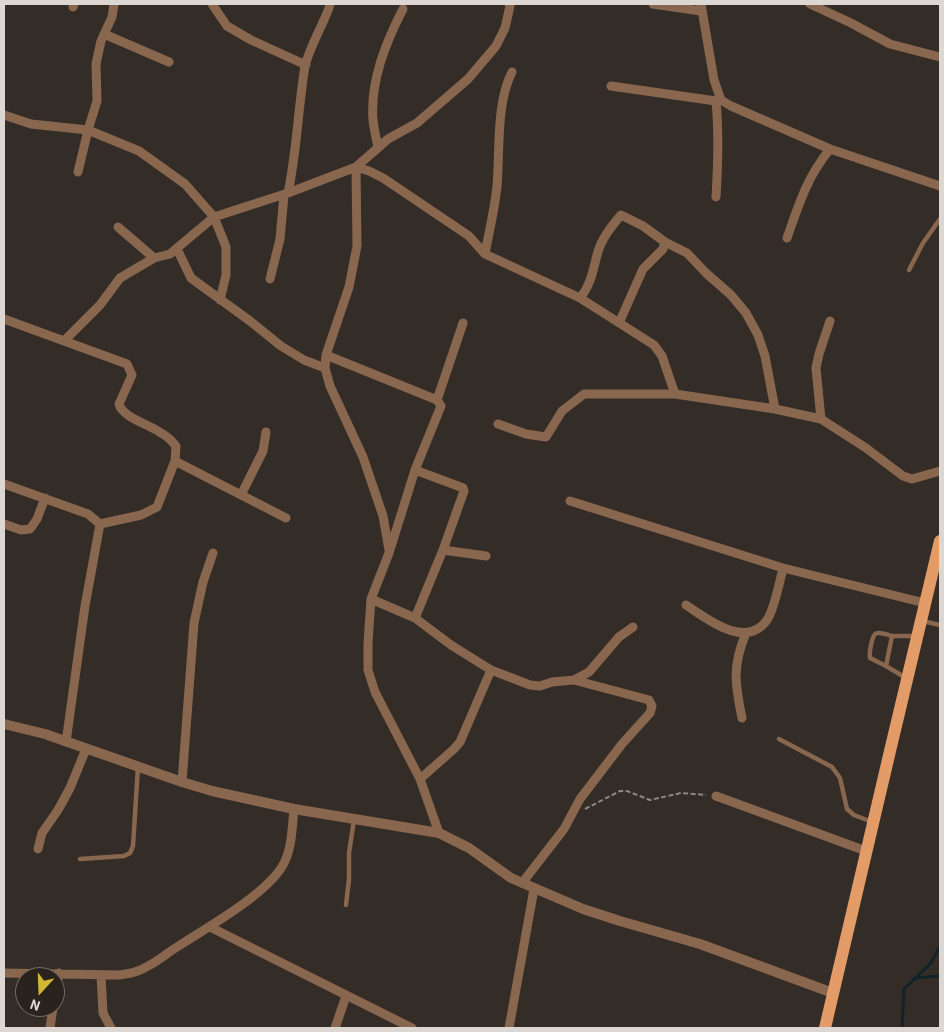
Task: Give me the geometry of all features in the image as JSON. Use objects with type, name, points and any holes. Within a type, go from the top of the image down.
[{"type":"main road","points":[[825,1028],[872,822],[940,541]]},
{"type":"street","points":[[78,172],[97,101],[96,64],[104,34],[112,17],[114,4]]},
{"type":"street","points":[[212,4],[227,26],[251,40],[306,65]]},
{"type":"street","points":[[270,279],[280,239],[286,194],[295,161],[298,113],[306,65],[330,4]]},
{"type":"street","points":[[64,340],[100,304],[120,278],[154,258],[170,254],[214,217],[286,194],[356,167],[388,139],[417,123],[468,79],[496,46],[505,28],[509,4]]},
{"type":"street","points":[[653,4],[701,7],[718,101],[716,197]]},
{"type":"street","points":[[810,4],[890,44],[940,57]]},
{"type":"street","points":[[378,147],[373,120],[373,101],[382,56],[404,9]]},
{"type":"street","points":[[104,34],[169,62]]},
{"type":"street","points":[[485,254],[497,187],[502,107],[506,84],[512,72]]},
{"type":"street","points":[[611,86],[718,101],[830,149],[940,186]]},
{"type":"street","points":[[4,115],[31,124],[88,130],[138,151],[185,184],[214,217],[226,247],[226,275],[220,300]]},
{"type":"street","points":[[787,238],[804,190],[817,164],[830,149]]},
{"type":"street","points":[[356,167],[383,178],[461,230],[485,254],[580,298],[654,345],[662,356],[675,394]]},
{"type":"street","points":[[356,167],[357,246],[349,286],[326,355],[325,368],[330,386],[363,457],[383,516],[389,553]]},
{"type":"street","points":[[580,298],[586,291],[595,269],[597,254],[603,240],[621,215],[643,226],[665,242],[687,253],[731,295],[746,313],[758,335],[765,356],[775,409]]},
{"type":"street","points":[[118,227],[154,258]]},
{"type":"street","points":[[619,323],[643,269],[663,249],[665,242]]},
{"type":"street","points":[[177,249],[191,278],[281,346],[304,360],[325,368]]},
{"type":"street","points":[[4,319],[127,364],[132,375],[119,404],[120,409],[125,414],[161,433],[176,446],[175,461],[157,507],[141,515],[100,524]]},
{"type":"street","points":[[822,419],[816,368],[830,322]]},
{"type":"street","points":[[437,400],[463,323]]},
{"type":"street","points":[[326,355],[437,400],[441,406],[415,470],[389,553],[371,598],[368,643],[368,670],[378,699],[420,779],[439,832]]},
{"type":"street","points":[[498,424],[526,434],[546,437],[562,412],[584,394],[675,394],[775,409],[822,419],[866,448],[903,476],[912,479],[940,471]]},
{"type":"street","points":[[241,495],[263,451],[266,432]]},
{"type":"street","points":[[175,461],[286,518]]},
{"type":"street","points":[[415,470],[463,488],[464,491],[443,550],[415,618]]},
{"type":"street","points":[[4,484],[88,514],[100,524]]},
{"type":"street","points":[[4,524],[21,530],[30,529],[38,519],[45,498]]},
{"type":"street","points":[[570,501],[784,568],[925,604]]},
{"type":"street","points":[[66,742],[85,606],[100,524]]},
{"type":"street","points":[[443,550],[486,556]]},
{"type":"street","points":[[182,782],[194,623],[203,582],[213,553]]},
{"type":"street","points":[[686,605],[712,623],[738,632],[746,633],[760,628],[768,618],[784,568]]},
{"type":"street","points":[[371,598],[415,618],[450,645],[491,670],[530,685],[540,686],[552,682],[574,680],[649,700],[652,706],[650,713],[622,744],[580,799],[564,829],[522,883]]},
{"type":"street","points":[[574,680],[589,672],[619,637],[633,627]]},
{"type":"street","points":[[742,718],[735,684],[737,658],[746,633]]},
{"type":"street","points":[[420,779],[460,742],[491,670]]},
{"type":"street","points":[[4,724],[30,729],[182,782],[219,792],[294,809],[439,832],[469,848],[511,878],[534,889],[583,909],[700,944],[833,993]]},
{"type":"street","points":[[38,849],[42,833],[70,788],[86,749]]},
{"type":"street","points":[[716,796],[866,851]]},
{"type":"street","points":[[65,973],[101,975],[133,973],[148,967],[176,947],[210,927],[266,886],[282,866],[290,845],[294,809]]},
{"type":"street","points":[[510,1028],[534,889]]},
{"type":"street","points":[[210,927],[412,1028]]},
{"type":"street","points":[[101,975],[103,1013],[111,1028]]},
{"type":"street","points":[[336,1028],[346,996]]},
{"type":"lane","points":[[909,270],[927,235],[940,219]]},
{"type":"lane","points":[[921,621],[940,625]]},
{"type":"lane","points":[[907,678],[870,658],[869,654],[873,635],[880,632],[892,636],[917,636]]},
{"type":"lane","points":[[886,666],[892,636]]},
{"type":"lane","points":[[779,739],[832,767],[840,778],[848,809],[854,815],[872,822]]},
{"type":"lane","points":[[80,859],[124,856],[130,853],[133,846],[138,767]]},
{"type":"lane","points":[[346,905],[349,853],[354,818]]},
{"type":"path","points":[[570,818],[620,791],[627,791],[650,800],[681,793],[716,796]]},
{"type":"waterway","points":[[902,1028],[904,989],[931,963],[940,946]]},
{"type":"waterway","points":[[915,978],[940,976]]}]
